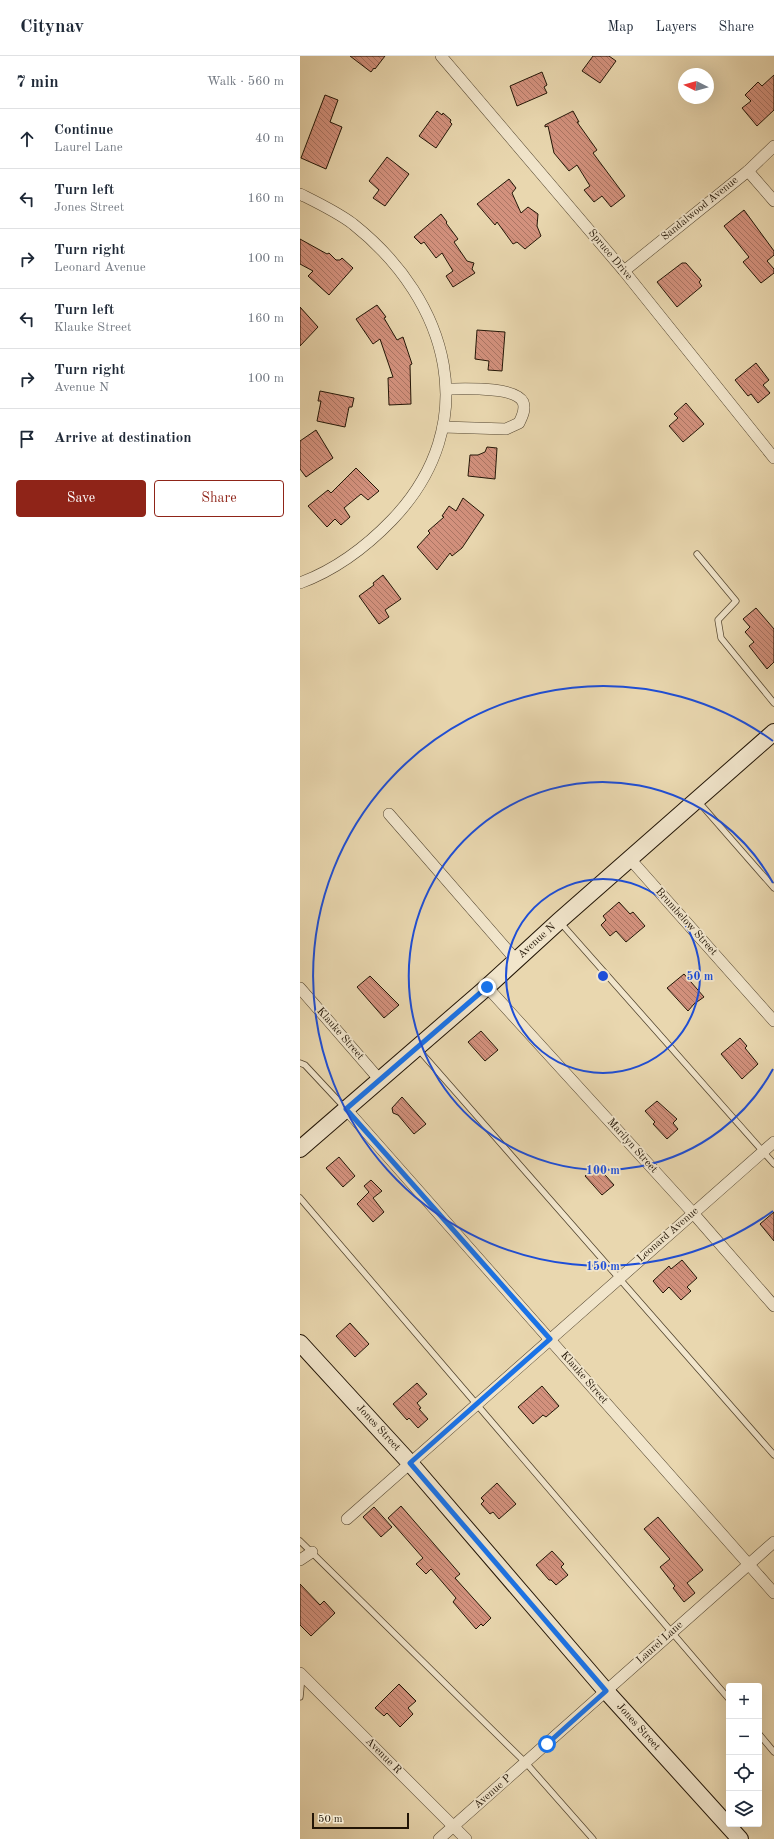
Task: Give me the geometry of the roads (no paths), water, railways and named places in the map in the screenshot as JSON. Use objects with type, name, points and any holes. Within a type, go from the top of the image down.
[{"type":"street","name":"Spruce Drive","points":[[441,56],[624,271],[774,458]]},
{"type":"street","name":"Sandalwood Avenue","points":[[624,271],[748,171],[774,146]]},
{"type":"street","points":[[748,171],[774,201]]},
{"type":"street","points":[[300,194],[323,205],[352,223],[378,246],[398,269],[432,323],[443,357],[447,389],[444,426],[439,444],[424,478],[401,511],[376,537],[342,562],[314,578],[300,583]]},
{"type":"street","points":[[444,426],[506,429],[519,423],[524,412],[523,402],[516,395],[504,391],[447,389]]},
{"type":"street","name":"Avenue N","points":[[300,1149],[487,987],[559,921],[773,735]]},
{"type":"street","points":[[388,814],[516,960]]},
{"type":"street","name":"Brumbelow Street","points":[[630,859],[774,1021]]},
{"type":"street","name":"Marilyn Street","points":[[487,987],[693,1214],[774,1306]]},
{"type":"street","name":"Klauke Street","points":[[300,988],[379,1080]]},
{"type":"street","name":"Klauke Street","points":[[346,1109],[774,1593]]},
{"type":"street","name":"Leonard Avenue","points":[[347,1519],[774,1142]]},
{"type":"street","name":"Jones Street","points":[[300,1343],[410,1463],[606,1691],[740,1839]]},
{"type":"street","name":"Laurel Lane","points":[[547,1744],[774,1542]]},
{"type":"street","points":[[300,1560],[312,1552]]},
{"type":"street","name":"Avenue R","points":[[301,1674],[466,1839]]},
{"type":"street","name":"Avenue P","points":[[439,1839],[547,1744]]},
{"type":"lane","points":[[697,554],[736,601],[718,620],[721,638],[729,650],[774,703]]},
{"type":"lane","points":[[697,800],[774,888]]},
{"type":"lane","points":[[559,921],[774,1164]]},
{"type":"lane","points":[[416,1047],[774,1455]]},
{"type":"lane","points":[[300,1063],[305,1065],[346,1109]]},
{"type":"lane","points":[[300,1198],[726,1695]]},
{"type":"lane","points":[[300,1541],[526,1763],[593,1839]]},
{"type":"lane","points":[[300,1697],[301,1674]]},
{"type":"lane","points":[[762,1738],[774,1752]]}]
